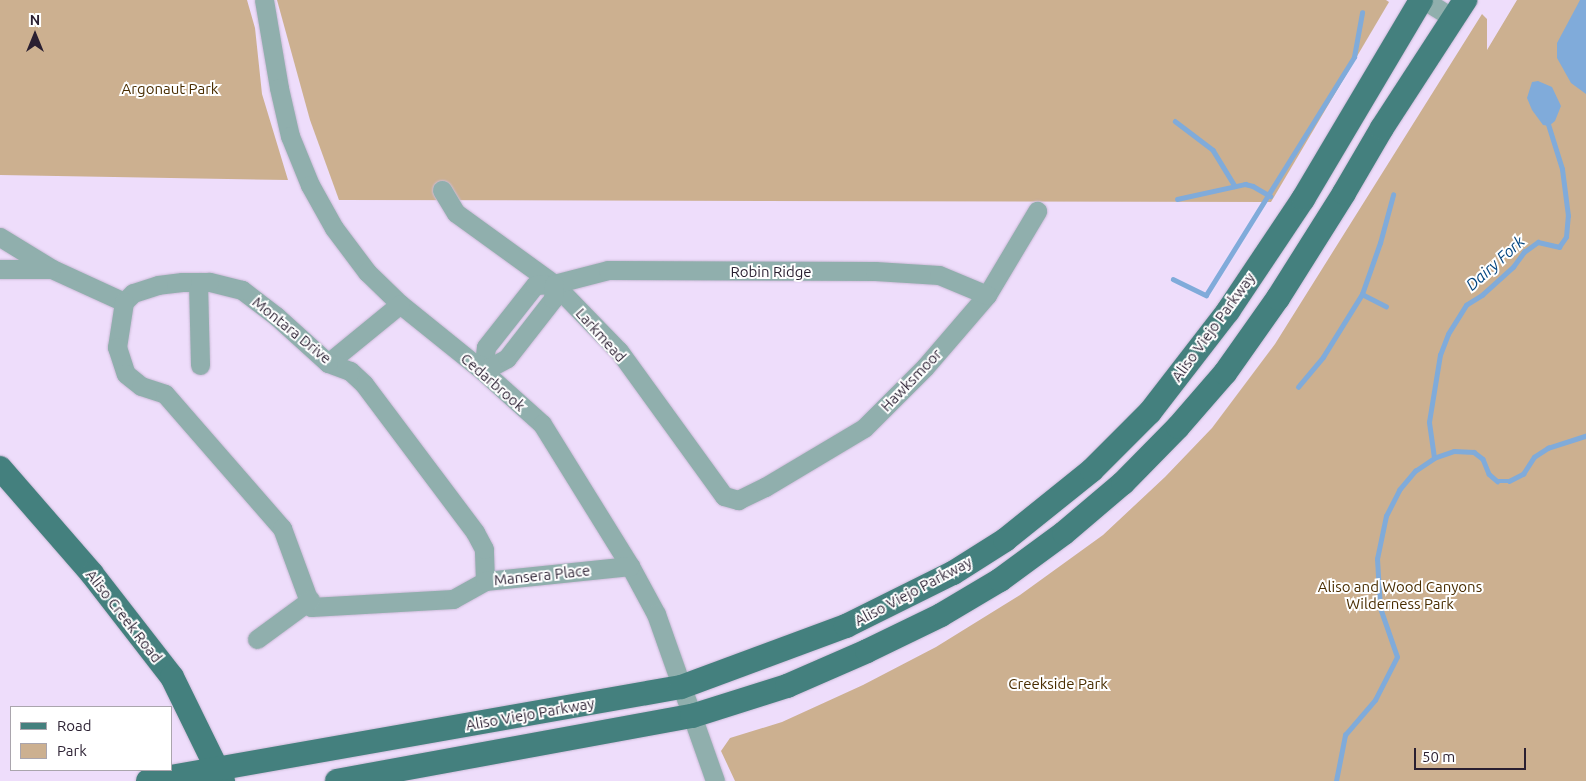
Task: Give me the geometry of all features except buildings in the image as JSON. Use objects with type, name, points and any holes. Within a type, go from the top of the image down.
[{"type":"main road","name":"Aliso Viejo Parkway","points":[[148,781],[219,774],[681,686],[846,626],[953,573],[1005,540],[1092,470],[1150,412],[1228,311],[1303,200],[1423,0]]},
{"type":"main road","name":"Aliso Viejo Parkway","points":[[337,781],[692,716],[787,686],[867,652],[940,615],[1000,580],[1064,534],[1123,483],[1178,427],[1225,373],[1278,298],[1344,194],[1382,128],[1459,9]]},
{"type":"main road","name":"Aliso Creek Road","points":[[0,468],[92,574],[172,676],[219,774]]},
{"type":"street","name":"Cedarbrook","points":[[264,0],[279,88],[290,136],[310,185],[334,228],[367,272],[400,304],[483,371],[542,424],[630,566],[656,614],[716,781]]},
{"type":"street","points":[[1423,0],[1459,9]]},
{"type":"street","name":"Larkmead","points":[[442,190],[456,212],[554,284],[619,351],[724,496],[738,500]]},
{"type":"street","name":"Hawksmoor","points":[[738,500],[766,487],[864,428],[925,367],[987,296],[1037,211]]},
{"type":"street","points":[[0,237],[52,269],[124,302],[117,347],[126,374],[141,386],[165,394],[282,528],[310,602],[257,639]]},
{"type":"street","points":[[0,269],[52,269]]},
{"type":"street","name":"Robin Ridge","points":[[483,371],[486,346],[535,285],[554,284],[608,270],[875,271],[939,275],[987,296]]},
{"type":"street","points":[[198,282],[200,365]]},
{"type":"street","name":"Montara Drive","points":[[124,302],[134,293],[158,285],[198,282],[242,290],[276,316],[328,363],[350,371],[364,384],[476,532],[484,549],[485,581]]},
{"type":"street","points":[[483,371],[507,358],[553,300],[554,284]]},
{"type":"street","points":[[521,302],[540,316]]},
{"type":"street","points":[[328,363],[400,304]]},
{"type":"street","name":"Mansera Place","points":[[310,602],[311,607],[315,607],[453,599],[485,581],[630,566]]},
{"type":"green space","name":"Argonaut Park","points":[[0,0],[247,0],[255,28],[262,94],[288,180],[0,175]]},
{"type":"green space","points":[[277,0],[1386,0],[1389,2],[1271,202],[339,200],[310,120]]},
{"type":"green space","name":"Aliso and Wood Canyons Wilderness Park","points":[[1517,0],[1586,0],[1586,781],[735,781],[721,751],[730,738],[782,722],[863,685],[936,647],[1020,595],[1103,535],[1165,477],[1212,428],[1275,344],[1482,14],[1487,19],[1487,50]]},
{"type":"water","points":[[1580,0],[1586,0],[1586,94],[1571,83],[1557,58],[1557,43]]},
{"type":"water","points":[[1538,81],[1552,87],[1561,106],[1555,121],[1549,126],[1543,125],[1532,110],[1527,98],[1532,82]]},
{"type":"waterway","points":[[1173,279],[1206,295],[1354,57],[1362,13]]},
{"type":"waterway","points":[[1175,121],[1213,150],[1235,186]]},
{"type":"waterway","name":"Dairy Fork","points":[[1434,458],[1429,422],[1440,355],[1448,334],[1466,305],[1482,295],[1513,267],[1524,252],[1538,242],[1559,247],[1566,237],[1568,216],[1562,169],[1547,121]]},
{"type":"waterway","points":[[1177,199],[1245,184],[1253,186],[1270,196]]},
{"type":"waterway","points":[[1362,294],[1380,243],[1393,195]]},
{"type":"waterway","points":[[1298,387],[1323,357],[1362,294],[1386,306]]},
{"type":"waterway","points":[[1336,781],[1345,735],[1375,700],[1397,657],[1380,608],[1377,559],[1386,516],[1399,490],[1415,471],[1434,458],[1454,451],[1474,452],[1483,459],[1489,474],[1497,481],[1509,481],[1523,474],[1534,457],[1548,448],[1586,436]]},
{"type":"park label","name":"Creekside Park","points":[[1058,684]]}]
